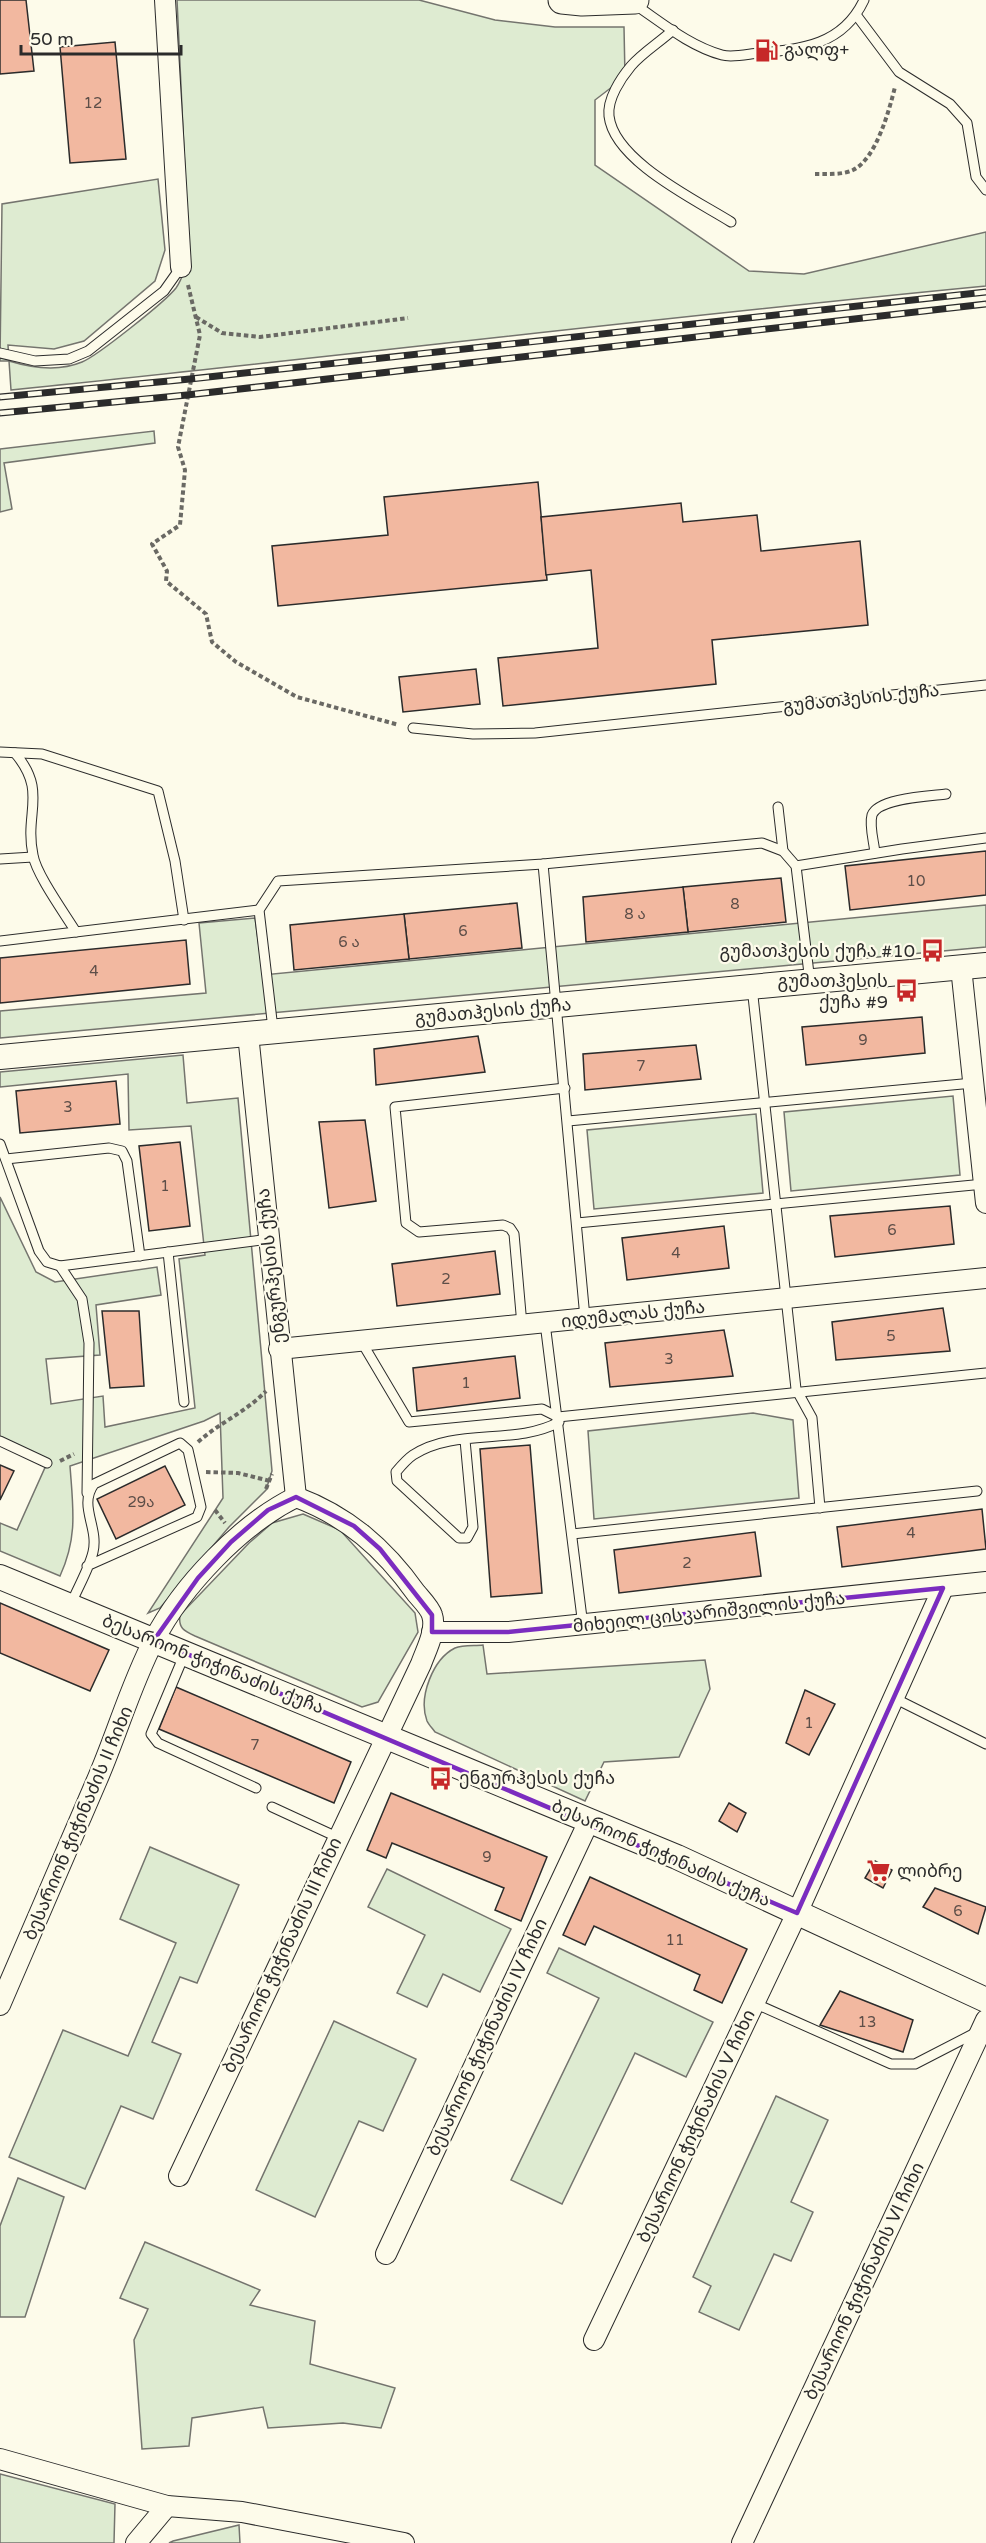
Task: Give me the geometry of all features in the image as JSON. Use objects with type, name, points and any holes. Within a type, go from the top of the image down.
[{"type":"main road","points":[[562,0],[582,2],[635,0]]},
{"type":"street","points":[[165,0],[182,267]]},
{"type":"street","name":"გუმათჰესის ქუჩა","points":[[0,1057],[986,965]]},
{"type":"street","points":[[961,968],[985,1194]]},
{"type":"street","name":"ენგურჰესის ქუჩა","points":[[248,1034],[296,1497]]},
{"type":"street","name":"იდუმალას ქუჩა","points":[[279,1349],[986,1278]]},
{"type":"street","points":[[154,1640],[198,1578],[231,1542],[268,1510],[296,1497],[323,1507],[354,1526],[380,1549],[432,1615],[432,1632],[417,1672],[385,1734]]},
{"type":"street","name":"ბესარიონ ჭიჭინაძის ქუჩა","points":[[0,1577],[385,1734],[677,1857],[986,2000]]},
{"type":"street","name":"მიხეილ ცისკარიშვილის ქუჩა","points":[[432,1632],[508,1632],[583,1626],[986,1582]]},
{"type":"street","name":"ბესარიონ ჭიჭინაძის V ჩიხი","points":[[594,2340],[797,1913],[943,1588]]},
{"type":"street","name":"ბესარიონ ჭიჭინაძის II ჩიხი","points":[[0,2005],[109,1752],[154,1640]]},
{"type":"street","name":"ბესარიონ ჭიჭინაძის III ჩიხი","points":[[179,2176],[385,1734]]},
{"type":"street","name":"ბესარიონ ჭიჭინაძის IV ჩიხი","points":[[387,2254],[588,1821]]},
{"type":"street","name":"ბესარიონ ჭიჭინაძის VI ჩიხი","points":[[742,2543],[984,2025]]},
{"type":"street","points":[[0,2459],[167,2506],[242,2512],[352,2537],[404,2543]]},
{"type":"street","points":[[136,2543],[167,2506]]},
{"type":"lane","points":[[630,1],[673,30],[724,56],[807,48],[830,37],[856,16],[864,0]]},
{"type":"lane","points":[[856,16],[899,72],[950,104],[967,123],[976,177],[986,190]]},
{"type":"lane","points":[[673,30],[632,65],[615,90],[608,115],[616,137],[637,162],[731,222]]},
{"type":"lane","points":[[0,353],[35,361],[69,359],[88,351],[164,291],[182,267]]},
{"type":"lane","name":"გუმათჰესის ქუჩა","points":[[413,728],[474,734],[535,733],[986,685]]},
{"type":"lane","points":[[0,752],[42,754],[158,791],[175,861],[184,920]]},
{"type":"lane","points":[[15,753],[28,768],[34,788],[31,832],[33,857],[76,933]]},
{"type":"lane","points":[[875,853],[871,820],[873,813],[880,806],[893,801],[946,794]]},
{"type":"lane","points":[[778,807],[783,850],[796,866],[810,982]]},
{"type":"lane","points":[[796,866],[986,838]]},
{"type":"lane","points":[[274,1032],[259,910],[278,881],[543,864],[762,843],[783,850]]},
{"type":"lane","points":[[0,859],[33,857]]},
{"type":"lane","points":[[543,864],[585,1318]]},
{"type":"lane","points":[[0,941],[259,910]]},
{"type":"lane","points":[[752,987],[798,1392],[812,1418],[820,1508]]},
{"type":"lane","points":[[568,1121],[973,1083]]},
{"type":"lane","points":[[522,1325],[514,1234],[510,1228],[503,1225],[419,1232],[406,1223],[395,1107],[565,1088]]},
{"type":"lane","points":[[0,1144],[39,1251],[47,1262],[60,1266],[269,1239]]},
{"type":"lane","points":[[6,1159],[109,1148],[122,1151],[127,1161],[140,1256]]},
{"type":"lane","points":[[0,1174],[11,1173]]},
{"type":"lane","points":[[577,1223],[777,1204],[985,1194]]},
{"type":"lane","points":[[168,1252],[184,1402]]},
{"type":"lane","points":[[60,1266],[82,1299],[89,1343],[86,1502],[94,1539],[93,1552],[70,1605]]},
{"type":"lane","points":[[545,1323],[583,1626]]},
{"type":"lane","points":[[361,1341],[409,1422],[542,1409],[558,1420]]},
{"type":"lane","points":[[465,1440],[472,1527],[467,1538],[459,1538],[397,1481],[396,1472],[413,1455],[448,1442],[465,1440],[542,1431],[558,1420],[986,1373]]},
{"type":"lane","points":[[0,1442],[47,1463]]},
{"type":"lane","points":[[87,1493],[94,1484],[171,1445],[180,1443],[188,1450],[201,1507],[197,1516],[87,1566]]},
{"type":"lane","points":[[572,1534],[977,1491]]},
{"type":"lane","points":[[185,1653],[151,1734],[158,1743],[256,1788]]},
{"type":"lane","points":[[894,1698],[986,1744]]},
{"type":"lane","points":[[272,1807],[337,1837]]},
{"type":"lane","points":[[754,2002],[891,2064],[915,2064],[984,2025]]},
{"type":"path","points":[[815,174],[852,171],[867,159],[890,110],[899,72]]},
{"type":"path","points":[[182,267],[200,335],[178,447],[185,470],[180,525],[152,544],[167,572],[166,581],[206,614],[212,642],[236,662],[297,697],[413,728]]},
{"type":"path","points":[[196,316],[222,333],[260,337],[408,318]]},
{"type":"path","points":[[265,1381],[267,1402]]},
{"type":"path","points":[[188,1450],[215,1427],[256,1401],[266,1391]]},
{"type":"path","points":[[259,1497],[270,1481],[272,1471]]},
{"type":"path","points":[[193,1472],[238,1473],[270,1481]]},
{"type":"path","points":[[211,1506],[227,1524]]},
{"type":"highlighted area","points":[[296,1497],[354,1526],[380,1549],[432,1615],[432,1632],[508,1632],[943,1588],[797,1913],[154,1640],[198,1578],[231,1542],[268,1510]]},
{"type":"green space","points":[[177,0],[419,0],[495,20],[555,27],[624,27],[625,77],[595,100],[595,165],[749,271],[804,274],[986,232],[986,286],[11,390],[9,361],[45,368],[64,367],[82,362],[145,316],[176,288],[180,281],[189,259]]},
{"type":"green space","points":[[158,179],[165,250],[155,281],[84,341],[54,349],[8,345],[9,361],[0,361],[2,204]]},
{"type":"green space","points":[[154,431],[155,443],[4,463],[12,509],[0,512],[0,449]]},
{"type":"green space","points":[[986,905],[986,947],[0,1038],[0,1011],[206,993],[199,923],[255,918],[263,975]]},
{"type":"green space","points":[[183,1055],[187,1103],[238,1098],[272,1471],[266,1490],[229,1527],[160,1608],[148,1613],[223,1498],[220,1413],[204,1421],[70,1466],[72,1535],[66,1562],[60,1576],[0,1551],[0,1523],[17,1530],[47,1463],[0,1441],[0,1197],[36,1272],[55,1282],[157,1267],[161,1295],[96,1305],[100,1355],[46,1359],[51,1404],[103,1396],[105,1427],[195,1408],[179,1259],[205,1255],[191,1126],[129,1130],[128,1074],[0,1087],[0,1072]]},
{"type":"green space","points":[[953,1096],[960,1175],[791,1191],[784,1112]]},
{"type":"green space","points":[[756,1114],[763,1193],[594,1209],[587,1130]]},
{"type":"green space","points":[[753,1413],[793,1420],[799,1498],[594,1519],[588,1431]]},
{"type":"green space","points":[[303,1514],[340,1530],[415,1613],[418,1632],[378,1702],[362,1707],[195,1636],[181,1626],[180,1615],[249,1543],[272,1523]]},
{"type":"green space","points":[[483,1645],[487,1674],[705,1660],[710,1689],[679,1757],[604,1762],[585,1801],[435,1732],[428,1722],[424,1701],[426,1690],[440,1661],[455,1648]]},
{"type":"green space","points":[[150,1847],[239,1885],[197,1983],[180,1977],[152,2042],[181,2054],[153,2119],[121,2106],[85,2189],[9,2157],[63,2030],[128,2056],[176,1943],[120,1919]]},
{"type":"green space","points":[[387,1869],[511,1929],[480,1992],[443,1974],[427,2007],[397,1993],[425,1935],[368,1907]]},
{"type":"green space","points":[[559,1948],[713,2022],[686,2077],[635,2053],[562,2204],[511,2180],[599,1998],[547,1973]]},
{"type":"green space","points":[[334,2021],[416,2059],[383,2131],[359,2121],[315,2217],[256,2190]]},
{"type":"green space","points":[[776,2096],[828,2120],[791,2202],[813,2212],[791,2261],[774,2254],[739,2330],[699,2312],[711,2286],[693,2277]]},
{"type":"green space","points":[[18,2178],[64,2197],[25,2317],[0,2317],[0,2226]]},
{"type":"green space","points":[[145,2242],[260,2290],[250,2305],[315,2321],[310,2364],[395,2388],[381,2428],[343,2423],[268,2428],[263,2407],[192,2418],[189,2446],[142,2449],[134,2340],[148,2309],[120,2298]]},
{"type":"green space","points":[[0,2474],[115,2504],[114,2543],[0,2543]]},
{"type":"green space","points":[[239,2525],[240,2543],[169,2543],[173,2541]]},
{"type":"building","points":[[0,0],[26,0],[34,71],[0,74]]},
{"type":"building","points":[[115,42],[126,159],[70,163],[60,47]]},
{"type":"building","points":[[538,482],[547,580],[278,606],[272,546],[388,535],[384,497]]},
{"type":"building","points":[[681,503],[683,522],[757,515],[761,551],[860,541],[868,625],[712,640],[716,684],[503,706],[498,658],[598,648],[591,570],[546,575],[541,517]]},
{"type":"building","points":[[476,669],[480,704],[403,712],[399,677]]},
{"type":"building","points":[[986,851],[986,895],[850,910],[845,866]]},
{"type":"building","points":[[781,878],[786,922],[688,932],[683,887]]},
{"type":"building","points":[[683,887],[688,932],[586,942],[583,897]]},
{"type":"building","points":[[517,903],[522,948],[409,959],[404,914]]},
{"type":"building","points":[[404,914],[409,959],[294,970],[290,925]]},
{"type":"building","points":[[186,940],[190,984],[0,1003],[0,958]]},
{"type":"building","points":[[922,1017],[925,1053],[806,1065],[802,1027]]},
{"type":"building","points":[[478,1036],[485,1072],[376,1085],[374,1049]]},
{"type":"building","points":[[696,1045],[701,1079],[585,1090],[583,1054]]},
{"type":"building","points":[[116,1081],[120,1124],[20,1133],[16,1091]]},
{"type":"building","points":[[365,1120],[376,1201],[329,1208],[319,1122]]},
{"type":"building","points":[[180,1142],[190,1226],[149,1231],[139,1146]]},
{"type":"building","points":[[950,1206],[954,1244],[835,1257],[830,1216]]},
{"type":"building","points":[[724,1226],[729,1268],[627,1280],[622,1238]]},
{"type":"building","points":[[495,1251],[500,1294],[397,1306],[392,1264]]},
{"type":"building","points":[[943,1308],[950,1351],[836,1360],[832,1322]]},
{"type":"building","points":[[102,1311],[139,1311],[144,1386],[110,1388]]},
{"type":"building","points":[[724,1330],[733,1376],[610,1387],[605,1343]]},
{"type":"building","points":[[515,1356],[520,1398],[417,1411],[413,1368]]},
{"type":"building","points":[[530,1445],[542,1593],[491,1597],[480,1449]]},
{"type":"building","points":[[0,1465],[14,1471],[0,1500]]},
{"type":"building","points":[[165,1466],[185,1505],[116,1539],[97,1499]]},
{"type":"building","points":[[982,1509],[986,1549],[842,1567],[837,1527]]},
{"type":"building","points":[[755,1532],[761,1576],[619,1593],[614,1550]]},
{"type":"building","points":[[0,1603],[109,1650],[90,1691],[0,1653]]},
{"type":"building","points":[[176,1687],[351,1762],[334,1803],[159,1729]]},
{"type":"building","points":[[805,1690],[835,1704],[809,1755],[786,1743]]},
{"type":"building","points":[[391,1793],[547,1857],[521,1921],[495,1910],[504,1888],[392,1843],[386,1858],[367,1850]]},
{"type":"building","points":[[729,1803],[746,1813],[737,1832],[719,1821]]},
{"type":"building","points":[[875,1861],[892,1870],[883,1888],[865,1878]]},
{"type":"building","points":[[590,1877],[747,1949],[722,2003],[694,1990],[700,1975],[594,1926],[585,1945],[563,1935]]},
{"type":"building","points":[[935,1888],[986,1907],[978,1934],[923,1907]]},
{"type":"building","points":[[840,1991],[913,2020],[903,2052],[820,2025]]},
{"type":"railway","points":[[0,397],[190,379],[986,292]]},
{"type":"railway","points":[[0,413],[187,395],[986,304]]},
{"type":"place","name":"გალფ+","points":[[766,50]]},
{"type":"place","name":"გუმათჰესის ქუჩა #10","points":[[933,951]]},
{"type":"place","name":"გუმათჰესის ქუჩა #9","points":[[906,991]]},
{"type":"place","name":"ენგურჰესის ქუჩა","points":[[441,1778]]},
{"type":"place","name":"ლიბრე","points":[[879,1871]]}]
